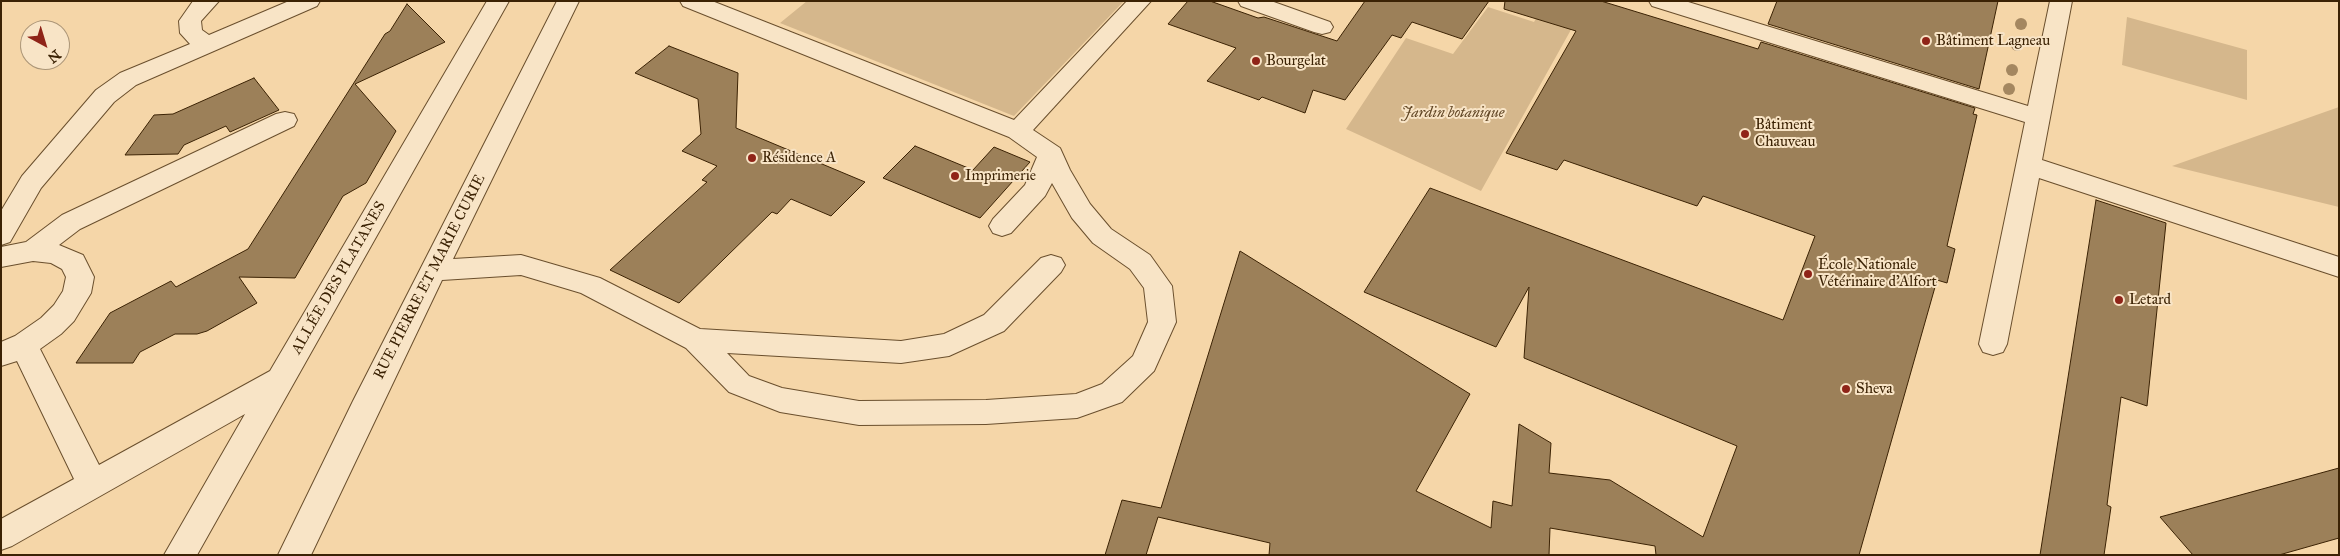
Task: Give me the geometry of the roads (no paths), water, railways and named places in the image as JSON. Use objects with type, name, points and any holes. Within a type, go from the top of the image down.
[{"type":"street","points":[[207,45],[191,33],[190,20],[201,6],[208,1]]},
{"type":"street","points":[[1,235],[31,182],[105,96],[128,79],[309,1]]},
{"type":"street","name":"ALLÉE DES PLATANES","points":[[180,555],[498,1]]},
{"type":"street","name":"RUE PIERRE ET MARIE CURIE","points":[[294,555],[568,1]]},
{"type":"street","points":[[434,270],[521,265],[590,285],[696,340],[739,384],[780,400],[859,413],[986,412],[1077,406],[1112,393],[1144,363],[1162,322],[1158,286],[1140,262],[1102,236],[1081,211],[1057,170],[1051,154],[1018,130],[735,8],[691,1]]},
{"type":"street","points":[[1018,130],[1140,1]]},
{"type":"street","points":[[1249,1],[1322,27]]},
{"type":"street","points":[[1660,1],[2038,118]]},
{"type":"street","points":[[1993,344],[2061,1]]},
{"type":"street","points":[[33,251],[71,222],[285,120]]},
{"type":"street","points":[[1002,226],[1036,190],[1051,154]]},
{"type":"street","points":[[2028,165],[2339,267]]},
{"type":"street","points":[[1,257],[33,251],[56,254],[73,262],[80,277],[77,293],[64,313],[51,326],[13,350]]},
{"type":"street","points":[[696,340],[901,352],[949,345],[994,323],[1051,265]]},
{"type":"street","points":[[13,350],[25,348],[93,485]]},
{"type":"street","points":[[1,536],[281,379]]},
{"type":"place","name":"Bâtiment Lagneau","points":[[1926,41]]},
{"type":"place","name":"Bourgelat","points":[[1256,61]]},
{"type":"place","name":"Bâtiment Chauveau","points":[[1745,134]]},
{"type":"place","name":"Résidence A","points":[[752,158]]},
{"type":"place","name":"Imprimerie","points":[[955,176]]},
{"type":"place","name":"École Nationale Vétérinaire d'Alfort","points":[[1808,274]]},
{"type":"place","name":"Letard","points":[[2119,300]]},
{"type":"place","name":"Sheva","points":[[1846,389]]},
{"type":"park label","name":"Jardin botanique","points":[[1453,113]]}]
